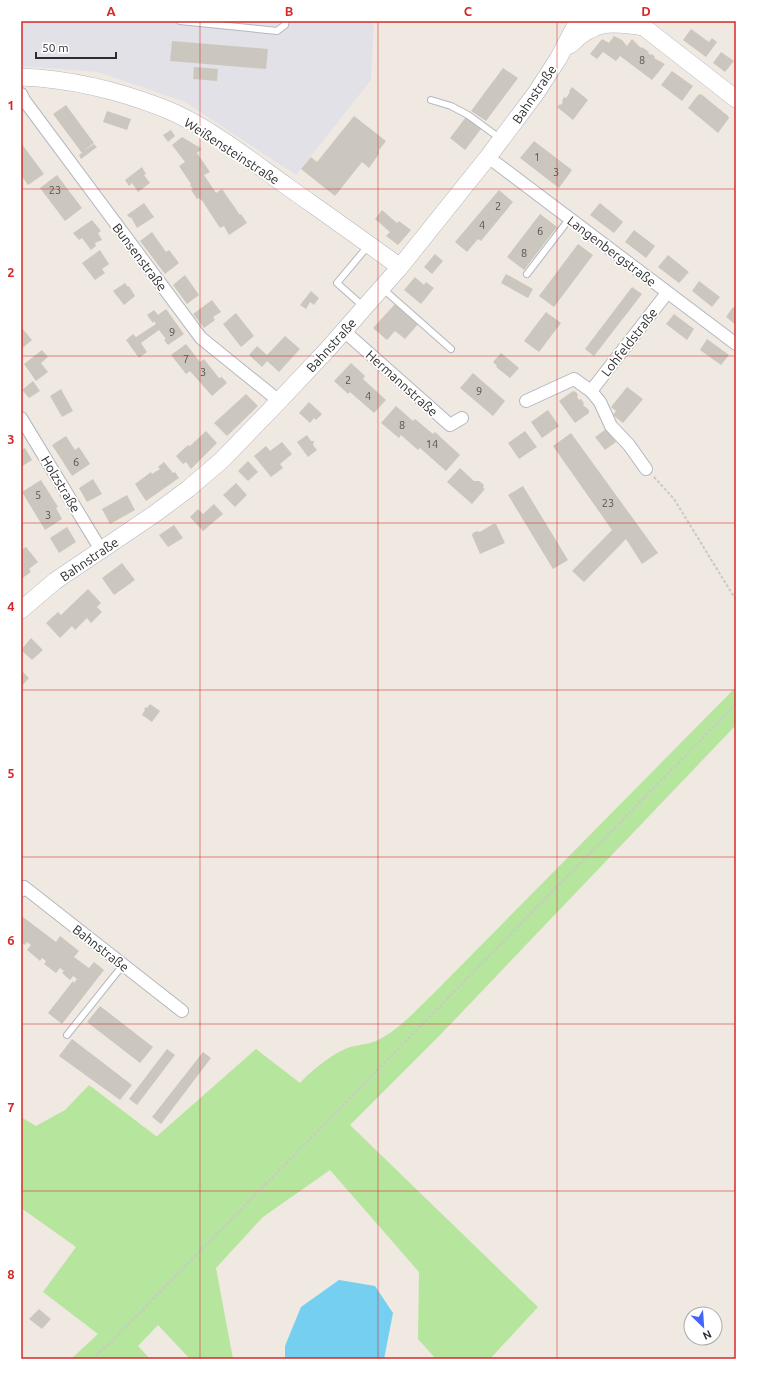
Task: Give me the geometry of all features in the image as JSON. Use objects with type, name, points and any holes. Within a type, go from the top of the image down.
[{"type":"main road","name":"Bahnstraße","points":[[21,610],[55,581],[153,515],[206,475],[279,401],[365,308],[400,267],[502,140],[536,93],[558,59],[578,21]]},
{"type":"main road","points":[[558,59],[578,37],[592,28],[609,24],[640,24],[736,99]]},
{"type":"main road","name":"Weißensteinstraße","points":[[21,77],[101,87],[163,108],[196,125],[229,145],[400,267]]},
{"type":"street","name":"Bunsenstraße","points":[[21,94],[201,338],[279,401]]},
{"type":"street","name":"Langenbergstraße","points":[[488,157],[736,344]]},
{"type":"street","name":"Lohfeldstraße","points":[[591,391],[668,292]]},
{"type":"street","name":"Hermannstraße","points":[[344,331],[450,425],[462,418]]},
{"type":"street","points":[[526,401],[574,379],[591,391],[600,402],[611,426],[629,445],[646,468]]},
{"type":"street","name":"Holzstraße","points":[[21,418],[101,550]]},
{"type":"street","name":"Bahnstraße","points":[[21,891],[24,887],[182,1011]]},
{"type":"lane","points":[[180,21],[276,31],[285,25],[286,21]]},
{"type":"lane","points":[[431,100],[451,106],[468,115],[502,140]]},
{"type":"lane","points":[[527,274],[570,218]]},
{"type":"lane","points":[[365,308],[337,283],[369,245]]},
{"type":"lane","points":[[382,288],[451,349]]},
{"type":"lane","points":[[67,1035],[123,965]]},
{"type":"path","points":[[646,468],[674,499],[736,600]]},
{"type":"path","points":[[92,1359],[111,1342],[171,1281],[736,704]]},
{"type":"shaded area","points":[[21,21],[374,21],[371,80],[296,175],[185,102],[98,72],[21,66]]},
{"type":"green space","points":[[736,687],[736,725],[442,1033],[350,1125],[538,1307],[490,1359],[436,1359],[418,1339],[419,1272],[330,1170],[263,1217],[216,1268],[233,1359],[190,1359],[158,1325],[138,1346],[150,1359],[71,1359],[98,1334],[43,1292],[76,1247],[21,1208],[21,1117],[36,1126],[65,1110],[89,1085],[156,1137],[256,1049],[300,1083],[317,1067],[337,1053],[350,1047],[373,1042],[384,1037],[406,1020],[433,994]]},
{"type":"water","points":[[339,1280],[375,1286],[393,1313],[384,1359],[285,1359],[285,1346],[301,1307]]},
{"type":"building","points":[[691,29],[709,42],[712,38],[717,42],[706,57],[683,40]]},
{"type":"building","points":[[614,36],[622,40],[627,46],[632,39],[641,48],[642,47],[651,55],[652,54],[655,57],[654,58],[665,64],[652,80],[620,56],[616,61],[603,52],[597,59],[590,54],[602,39],[609,43]]},
{"type":"building","points":[[172,41],[268,49],[266,69],[170,61]]},
{"type":"building","points":[[721,52],[734,61],[725,72],[713,63]]},
{"type":"building","points":[[194,67],[218,69],[217,81],[193,79]]},
{"type":"building","points":[[503,68],[518,78],[486,121],[471,111]]},
{"type":"building","points":[[672,71],[693,86],[682,101],[661,85]]},
{"type":"building","points":[[572,87],[588,100],[573,120],[557,107],[560,104],[561,105],[564,97],[566,98]]},
{"type":"building","points":[[701,94],[729,118],[718,133],[688,108],[698,95]]},
{"type":"building","points":[[66,105],[94,143],[83,151],[94,144],[97,147],[81,159],[79,155],[82,153],[53,114]]},
{"type":"building","points":[[107,111],[131,119],[127,130],[103,122]]},
{"type":"building","points":[[354,116],[386,141],[369,168],[362,162],[335,196],[301,169],[311,157],[317,162]]},
{"type":"building","points":[[466,117],[481,129],[465,150],[450,138]]},
{"type":"building","points":[[171,130],[175,136],[168,142],[163,135]]},
{"type":"building","points":[[182,137],[202,149],[190,158],[197,153],[210,172],[204,175],[216,193],[222,189],[247,223],[229,235],[224,226],[220,228],[203,202],[199,198],[197,199],[191,190],[193,189],[190,185],[191,184],[179,166],[185,162],[172,145]]},
{"type":"building","points":[[534,141],[572,170],[559,188],[520,158]]},
{"type":"building","points":[[21,143],[44,174],[28,185],[21,175]]},
{"type":"building","points":[[142,167],[146,174],[144,175],[150,183],[138,192],[132,183],[129,186],[125,180]]},
{"type":"building","points":[[57,175],[82,208],[65,221],[40,188]]},
{"type":"building","points":[[499,190],[513,202],[481,241],[478,239],[467,252],[455,242]]},
{"type":"building","points":[[144,203],[154,217],[137,228],[131,217],[130,218],[127,215]]},
{"type":"building","points":[[600,203],[623,222],[614,233],[590,215]]},
{"type":"building","points":[[382,210],[397,223],[399,221],[411,230],[398,245],[386,236],[390,232],[375,219]]},
{"type":"building","points":[[540,214],[557,227],[524,270],[507,257]]},
{"type":"building","points":[[92,220],[101,231],[98,233],[102,240],[95,243],[96,246],[91,250],[82,238],[79,240],[73,233]]},
{"type":"building","points":[[634,230],[655,246],[646,258],[625,242]]},
{"type":"building","points":[[152,232],[166,252],[169,250],[179,263],[165,274],[140,241]]},
{"type":"building","points":[[578,244],[593,255],[554,307],[539,296]]},
{"type":"building","points":[[100,250],[109,264],[102,269],[105,273],[95,280],[82,263]]},
{"type":"building","points":[[435,254],[443,261],[432,274],[424,267]]},
{"type":"building","points":[[668,255],[689,272],[679,283],[658,267]]},
{"type":"building","points":[[506,274],[533,289],[528,298],[501,283]]},
{"type":"building","points":[[185,275],[199,295],[187,304],[173,285]]},
{"type":"building","points":[[415,277],[424,285],[426,282],[434,288],[421,304],[404,290]]},
{"type":"building","points":[[699,281],[720,297],[712,307],[692,291]]},
{"type":"building","points":[[125,283],[128,287],[129,286],[135,296],[124,305],[113,291]]},
{"type":"building","points":[[632,287],[642,294],[594,356],[585,349]]},
{"type":"building","points":[[311,291],[319,298],[314,305],[310,302],[306,309],[300,305]]},
{"type":"building","points":[[212,300],[221,312],[213,317],[215,320],[204,328],[193,314]]},
{"type":"building","points":[[396,303],[419,323],[405,339],[395,331],[387,340],[373,328]]},
{"type":"building","points":[[733,307],[736,309],[736,325],[726,317]]},
{"type":"building","points":[[166,309],[184,334],[168,345],[164,340],[166,339],[159,330],[141,343],[147,352],[139,358],[126,340],[133,334],[136,337],[156,324],[154,321],[153,323],[147,315],[154,310],[158,315]]},
{"type":"building","points":[[546,312],[561,323],[539,352],[524,341]]},
{"type":"building","points":[[236,313],[254,336],[241,347],[223,324]]},
{"type":"building","points":[[674,314],[694,329],[687,340],[666,324]]},
{"type":"building","points":[[21,327],[32,340],[21,349]]},
{"type":"building","points":[[285,336],[300,349],[279,372],[267,361],[262,367],[249,355],[257,346],[267,355]]},
{"type":"building","points":[[707,339],[729,355],[721,365],[700,350]]},
{"type":"building","points":[[186,344],[200,362],[204,359],[219,378],[222,377],[227,383],[212,396],[190,371],[186,374],[171,355]]},
{"type":"building","points":[[42,350],[48,357],[41,363],[48,372],[36,381],[24,364]]},
{"type":"building","points":[[501,353],[519,368],[510,378],[496,367],[497,366],[493,362]]},
{"type":"building","points":[[351,363],[365,376],[363,379],[386,400],[374,413],[350,392],[348,394],[334,381]]},
{"type":"building","points":[[473,373],[505,401],[493,416],[460,388]]},
{"type":"building","points":[[33,381],[40,391],[29,398],[22,390]]},
{"type":"building","points":[[627,387],[643,399],[623,423],[613,415],[616,411],[611,407]]},
{"type":"building","points":[[61,389],[73,411],[62,417],[50,396]]},
{"type":"building","points":[[573,391],[576,392],[579,400],[581,399],[584,403],[583,405],[589,410],[589,413],[575,423],[559,401]]},
{"type":"building","points":[[246,394],[258,406],[227,436],[214,423]]},
{"type":"building","points":[[309,402],[322,414],[316,420],[314,418],[310,423],[299,413]]},
{"type":"building","points":[[396,406],[413,421],[415,419],[433,434],[435,432],[460,455],[446,471],[420,448],[418,450],[401,435],[399,438],[381,423]]},
{"type":"building","points":[[548,410],[559,426],[542,438],[531,422]]},
{"type":"building","points":[[606,429],[616,442],[605,450],[595,437]]},
{"type":"building","points":[[206,431],[217,443],[191,469],[186,462],[183,464],[176,456],[188,445],[190,446]]},
{"type":"building","points":[[525,431],[537,447],[519,459],[508,443]]},
{"type":"building","points":[[571,433],[658,553],[642,564],[626,539],[584,582],[572,571],[612,530],[553,446]]},
{"type":"building","points":[[307,435],[311,441],[314,441],[313,445],[317,450],[308,457],[297,442]]},
{"type":"building","points":[[66,436],[75,450],[79,447],[90,464],[72,476],[52,445]]},
{"type":"building","points":[[282,442],[292,454],[280,464],[283,468],[271,477],[254,456],[266,446],[270,451]]},
{"type":"building","points":[[25,448],[32,460],[21,467],[21,450]]},
{"type":"building","points":[[248,461],[258,472],[248,481],[238,471]]},
{"type":"building","points":[[164,462],[179,478],[146,501],[135,484],[151,472],[152,474],[160,469],[158,467]]},
{"type":"building","points":[[460,468],[474,481],[479,481],[484,485],[483,488],[485,489],[472,504],[447,482]]},
{"type":"building","points":[[93,479],[102,494],[87,502],[79,488]]},
{"type":"building","points":[[41,480],[58,507],[56,508],[62,519],[45,530],[22,492]]},
{"type":"building","points":[[236,483],[247,495],[235,507],[223,495]]},
{"type":"building","points":[[523,486],[568,560],[553,569],[508,495]]},
{"type":"building","points":[[127,495],[135,510],[110,524],[102,509]]},
{"type":"building","points":[[214,504],[223,514],[203,531],[190,517],[198,509],[203,514]]},
{"type":"building","points":[[493,524],[496,524],[505,543],[480,554],[472,535],[473,533],[477,531],[480,532]]},
{"type":"building","points":[[174,525],[183,538],[168,547],[159,535]]},
{"type":"building","points":[[67,527],[76,542],[59,553],[50,538]]},
{"type":"building","points":[[26,547],[38,562],[29,569],[31,572],[21,579],[21,550]]},
{"type":"building","points":[[122,563],[135,580],[114,595],[102,578]]},
{"type":"building","points":[[88,589],[101,603],[97,607],[102,612],[91,623],[87,618],[75,630],[72,626],[60,638],[46,623],[58,612],[61,615]]},
{"type":"building","points":[[31,638],[43,650],[32,660],[21,650]]},
{"type":"building","points":[[21,670],[29,678],[21,687]]},
{"type":"building","points":[[150,704],[160,711],[152,722],[142,715],[145,710],[144,709]]},
{"type":"building","points":[[23,917],[56,942],[60,936],[79,951],[74,957],[89,968],[94,962],[104,970],[62,1024],[48,1013],[73,981],[74,983],[77,979],[73,976],[70,980],[62,973],[64,971],[60,968],[56,973],[44,964],[46,961],[42,958],[40,961],[27,950],[31,945],[27,942],[25,945],[21,942],[21,930],[23,927],[21,928],[21,920]]},
{"type":"building","points":[[100,1006],[153,1047],[140,1063],[87,1022]]},
{"type":"building","points":[[72,1039],[132,1085],[120,1100],[59,1056]]},
{"type":"building","points":[[167,1049],[175,1055],[137,1105],[129,1099]]},
{"type":"building","points":[[203,1052],[211,1058],[161,1124],[152,1117]]},
{"type":"building","points":[[39,1309],[51,1319],[42,1329],[29,1319]]}]
